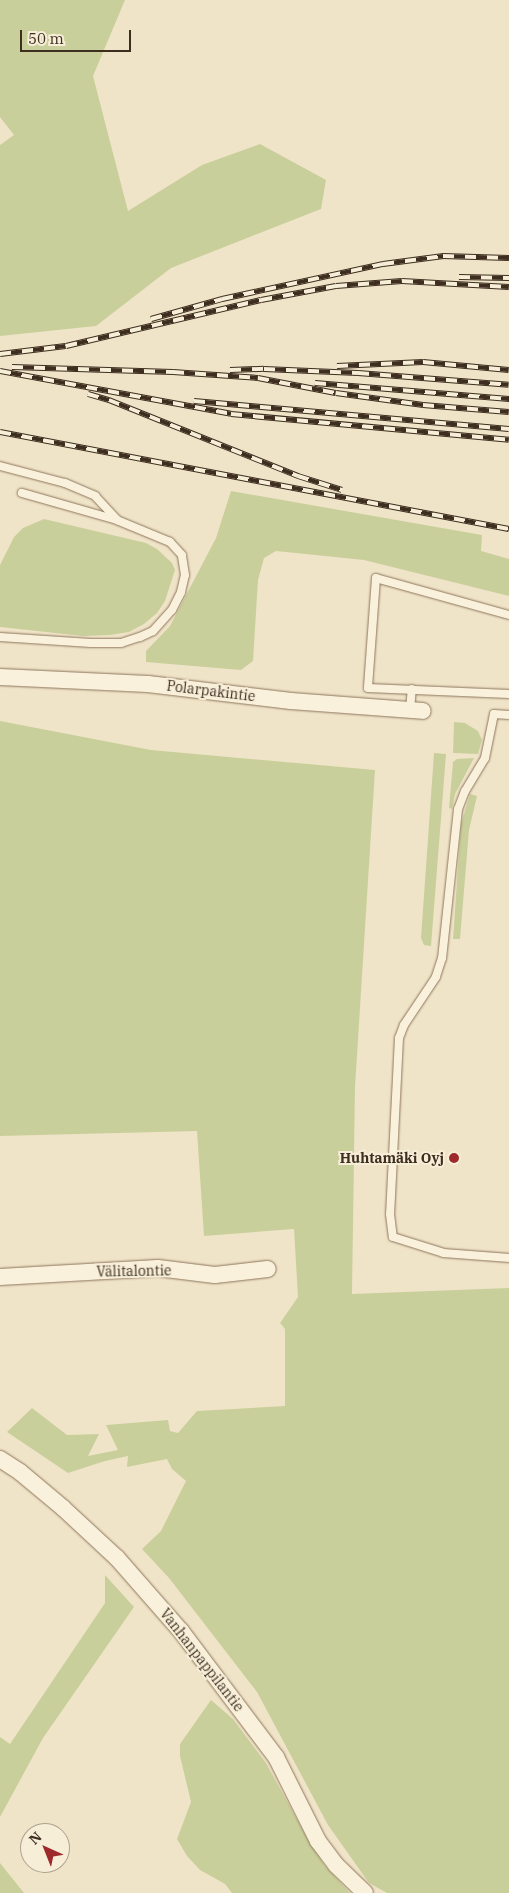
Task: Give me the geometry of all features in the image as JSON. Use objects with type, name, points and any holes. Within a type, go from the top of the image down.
[{"type":"street","name":"Polarpakintie","points":[[0,677],[148,684],[291,701],[417,711]]},
{"type":"street","name":"Välitalontie","points":[[0,1277],[158,1268],[215,1275],[268,1269]]},
{"type":"street","name":"Vanhanpappilantie","points":[[0,1458],[63,1508],[117,1558],[181,1632],[276,1757],[318,1842],[336,1866],[365,1893]]},
{"type":"lane","points":[[0,466],[65,483],[95,496],[117,520]]},
{"type":"lane","points":[[0,637],[44,642],[121,643],[153,631],[160,624],[172,610],[181,592],[185,575],[182,555],[170,542],[117,520],[22,493]]},
{"type":"lane","points":[[509,615],[376,578],[368,688],[509,694]]},
{"type":"lane","points":[[412,689],[417,711]]},
{"type":"lane","points":[[509,715],[494,714],[485,758],[465,791],[458,809],[442,958],[436,977],[404,1025],[399,1038],[390,1214],[393,1237],[444,1252],[509,1258]]},
{"type":"green space","points":[[0,0],[125,0],[93,76],[128,211],[202,165],[260,144],[326,180],[321,209],[171,268],[96,326],[0,336],[0,145],[14,135],[0,117]]},
{"type":"green space","points":[[231,491],[482,535],[481,551],[509,559],[509,596],[364,560],[276,551],[264,558],[258,580],[253,661],[241,670],[146,662],[146,651],[170,626],[216,538]]},
{"type":"green space","points":[[44,519],[146,543],[157,549],[172,563],[175,570],[165,601],[157,613],[144,624],[129,632],[110,635],[83,636],[0,627],[0,565],[14,537],[23,528]]},
{"type":"green space","points":[[0,721],[151,750],[375,770],[355,1087],[352,1294],[509,1288],[509,1893],[387,1893],[369,1883],[328,1825],[257,1692],[169,1578],[142,1549],[161,1531],[186,1481],[172,1469],[167,1459],[127,1467],[128,1456],[68,1473],[7,1432],[32,1408],[67,1435],[99,1434],[88,1456],[118,1450],[106,1425],[168,1420],[170,1431],[178,1433],[197,1411],[285,1406],[285,1329],[280,1323],[298,1297],[294,1229],[204,1236],[197,1131],[0,1136]]},
{"type":"green space","points":[[454,722],[465,723],[478,731],[482,740],[478,754],[453,753]]},
{"type":"green space","points":[[434,753],[446,754],[431,946],[424,945],[421,938]]},
{"type":"green space","points":[[474,758],[455,794],[452,809],[449,808],[453,762],[457,759]]},
{"type":"green space","points":[[470,794],[477,796],[469,830],[460,939],[453,939],[461,824]]},
{"type":"green space","points":[[105,1575],[134,1607],[43,1738],[0,1817],[0,1737],[10,1744],[105,1603]]},
{"type":"green space","points":[[211,1700],[233,1719],[266,1763],[311,1845],[325,1866],[350,1893],[232,1893],[225,1884],[200,1870],[187,1856],[177,1839],[191,1802],[180,1756],[180,1744]]},
{"type":"green space","points":[[0,1863],[24,1893],[0,1893]]},
{"type":"railway","points":[[151,319],[222,299],[383,264],[443,256],[509,258]]},
{"type":"railway","points":[[459,277],[509,278]]},
{"type":"railway","points":[[0,354],[66,346],[261,300],[336,286],[402,281],[509,287]]},
{"type":"railway","points":[[337,366],[423,362],[509,370]]},
{"type":"railway","points":[[12,367],[173,372],[258,378],[336,393],[423,405],[509,412]]},
{"type":"railway","points":[[230,370],[264,369],[358,373],[509,385]]},
{"type":"railway","points":[[0,371],[231,414],[509,440]]},
{"type":"railway","points":[[315,383],[509,399]]},
{"type":"railway","points":[[88,394],[109,400],[298,476],[342,490]]},
{"type":"railway","points":[[194,401],[509,429]]},
{"type":"railway","points":[[0,432],[509,529]]},
{"type":"place","name":"Huhtamäki Oyj","points":[[454,1158]]}]
